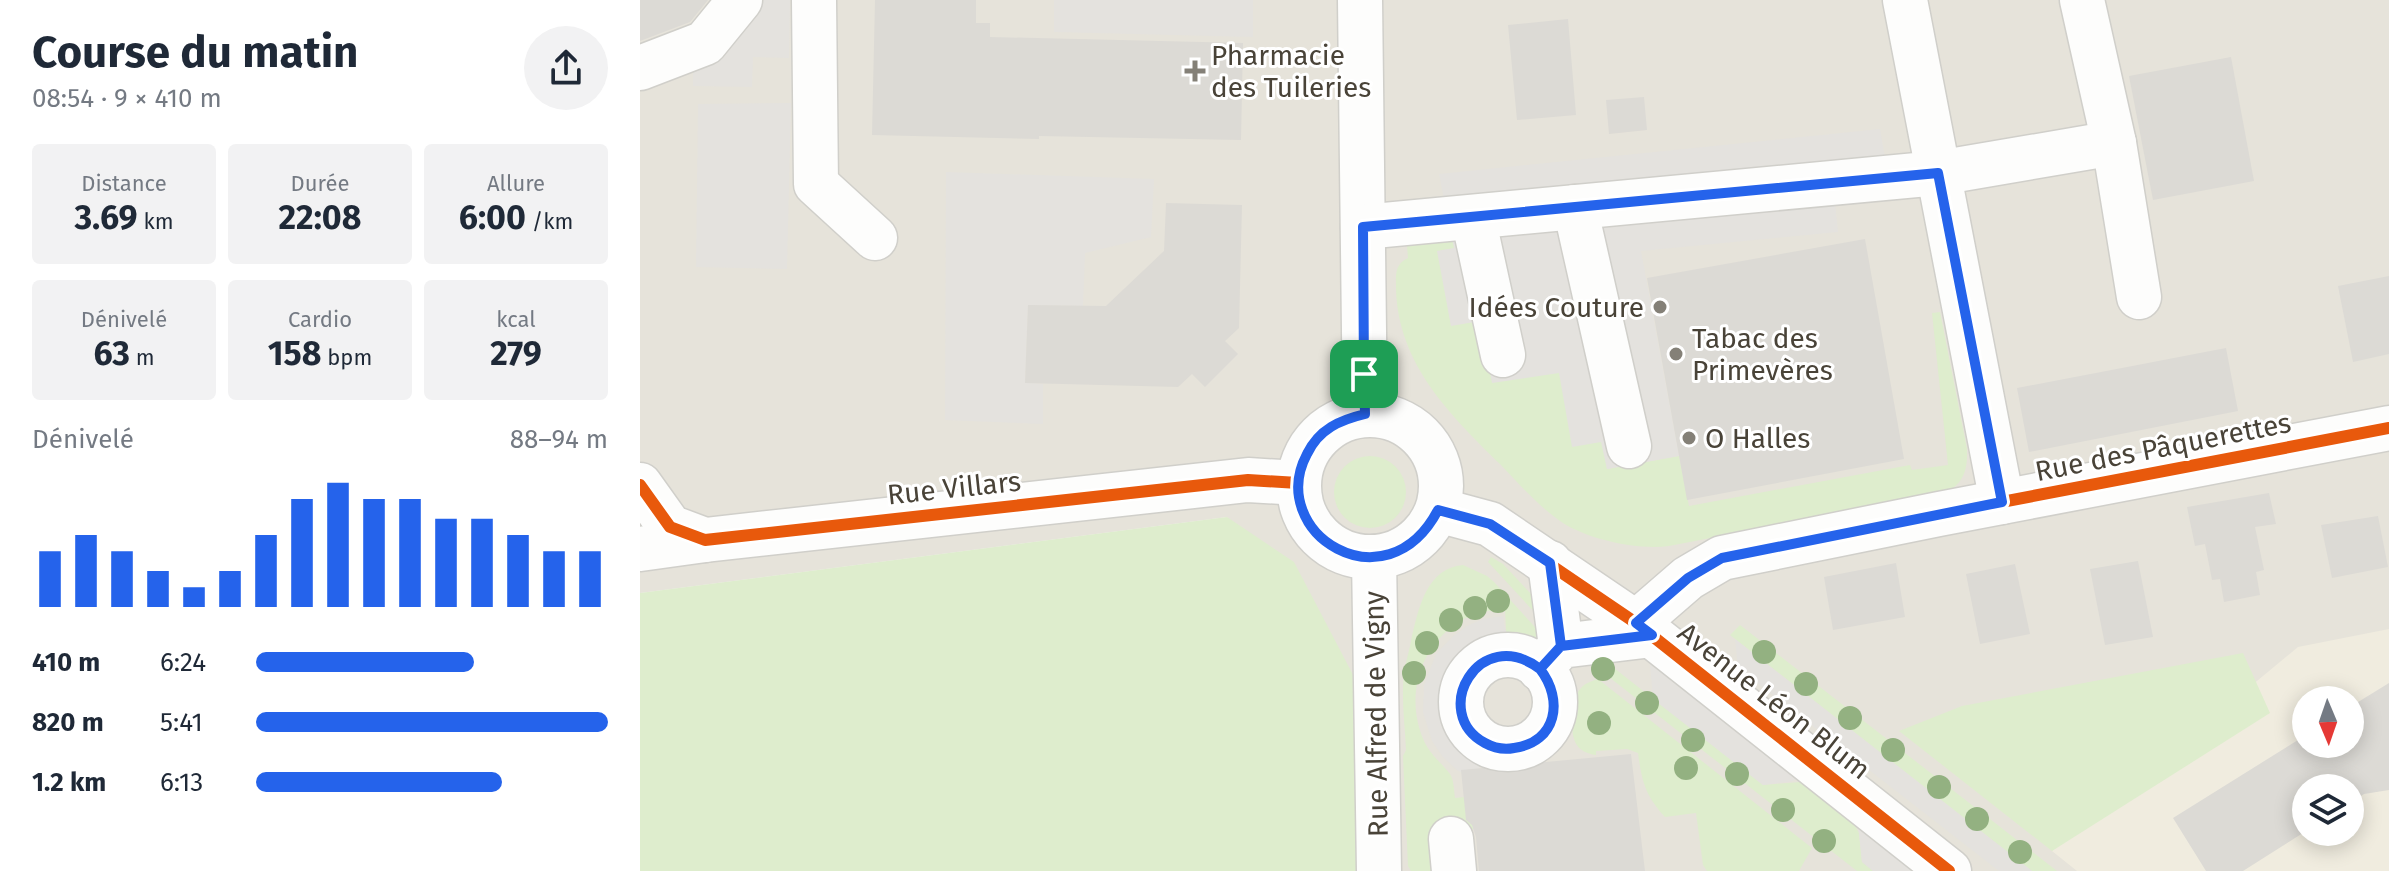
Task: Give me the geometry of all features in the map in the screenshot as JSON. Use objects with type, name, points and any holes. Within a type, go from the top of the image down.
[{"type":"street","points":[[640,68],[705,43],[740,0]]},
{"type":"street","points":[[814,0],[816,184],[875,238]]},
{"type":"street","points":[[1360,0],[1365,414]]},
{"type":"street","points":[[1905,0],[2002,502]]},
{"type":"street","points":[[2082,0],[2114,143],[2139,297]]},
{"type":"street","points":[[1363,227],[1938,173],[2114,143]]},
{"type":"street","points":[[1575,207],[1629,446]]},
{"type":"street","points":[[1473,217],[1503,355]]},
{"type":"street","points":[[1365,414],[1389,416],[1410,426],[1428,442],[1438,464],[1442,486],[1438,510],[1428,528],[1413,543],[1394,553],[1374,557],[1350,555],[1329,545],[1312,528],[1301,507],[1298,483],[1302,463],[1312,444],[1326,429],[1345,419],[1365,414]]},
{"type":"street","name":"Rue des Pâquerettes","points":[[1644,629],[1688,578],[1722,558],[2389,428]]},
{"type":"street","name":"Rue Villars","points":[[640,485],[670,527],[705,540],[1248,480],[1298,483]]},
{"type":"street","name":"Avenue Léon Blum","points":[[1438,510],[1490,524],[1644,629],[1949,871]]},
{"type":"street","points":[[640,549],[705,540]]},
{"type":"street","name":"Rue Alfred de Vigny","points":[[1374,557],[1379,871]]},
{"type":"street","points":[[1550,563],[1550,658],[1644,629]]},
{"type":"shaded area","points":[[640,0],[2389,0],[2389,871],[1357,871],[1227,517],[640,593]]},
{"type":"shaded area","points":[[714,0],[790,0],[789,58],[753,57],[752,87],[693,86],[693,21]]},
{"type":"shaded area","points":[[1054,0],[1253,0],[1253,37],[1054,32]]},
{"type":"shaded area","points":[[791,103],[787,269],[696,267],[698,104]]},
{"type":"shaded area","points":[[1880,129],[1892,198],[1835,202],[1838,232],[1641,251],[1679,456],[1607,469],[1601,442],[1572,447],[1559,373],[1492,383],[1480,321],[1451,326],[1437,251],[1454,248],[1439,174]]},
{"type":"shaded area","points":[[946,172],[1154,179],[1151,237],[1085,253],[1083,306],[1028,305],[1025,382],[1043,384],[1043,424],[945,420]]},
{"type":"shaded area","points":[[1503,616],[1511,669],[1486,676],[1472,696],[1474,718],[1493,739],[1474,779],[1457,770],[1432,741],[1423,712],[1424,685],[1436,654],[1452,637],[1483,619]]},
{"type":"shaded area","points":[[2389,629],[2389,871],[2077,871],[2052,851],[2298,647]]},
{"type":"shaded area","points":[[1735,639],[2032,871],[1999,871],[1738,668]]},
{"type":"shaded area","points":[[1650,664],[1799,778],[1763,785],[1653,699]]},
{"type":"shaded area","points":[[1858,824],[1916,871],[1873,871],[1862,862]]},
{"type":"green space","points":[[1457,240],[1467,246],[1438,251],[1451,325],[1480,321],[1559,373],[1602,442],[1607,469],[1679,456],[1689,506],[1910,465],[1912,470],[1948,465],[1932,313],[1940,312],[1967,449],[1963,477],[1955,487],[1942,493],[1669,546],[1629,545],[1574,529],[1538,503],[1463,427],[1430,386],[1406,341],[1399,316],[1396,280],[1398,267],[1408,258],[1407,246]]},
{"type":"green space","points":[[1370,456],[1396,466],[1406,492],[1396,518],[1370,528],[1344,518],[1334,492],[1344,466]]},
{"type":"green space","points":[[1227,517],[1294,562],[1363,694],[1357,871],[640,871],[640,593]]},
{"type":"green space","points":[[1491,557],[1503,564],[1548,612],[1550,629],[1488,562]]},
{"type":"green space","points":[[1463,565],[1494,582],[1544,637],[1527,648],[1517,647],[1506,631],[1505,608],[1464,619],[1436,642],[1427,656],[1416,689],[1418,724],[1427,746],[1451,776],[1455,798],[1475,796],[1478,823],[1434,871],[1411,871],[1408,866],[1403,756],[1406,750],[1404,673],[1418,613],[1427,591],[1441,573]]},
{"type":"green space","points":[[1740,625],[2057,871],[2032,871],[1730,635]]},
{"type":"green space","points":[[2243,653],[2270,713],[2052,851],[1899,731],[1962,706]]},
{"type":"green space","points":[[1600,657],[1763,785],[1800,782],[1852,820],[1859,833],[1862,862],[1873,871],[1857,871],[1591,663]]},
{"type":"green space","points":[[1598,679],[1812,848],[1799,871],[1707,871],[1703,865],[1696,813],[1665,817],[1646,788],[1638,753],[1627,749],[1596,751],[1596,755],[1582,750],[1574,740],[1572,727],[1577,693],[1589,682]]},
{"type":"building","points":[[640,0],[708,0],[690,22],[640,41]]},
{"type":"building","points":[[875,0],[976,0],[976,23],[990,23],[990,37],[1243,43],[1241,140],[872,135]]},
{"type":"building","points":[[1568,19],[1576,115],[1517,120],[1508,25]]},
{"type":"building","points":[[2231,57],[2254,181],[2153,200],[2129,76]]},
{"type":"building","points":[[1644,97],[1647,130],[1609,134],[1606,100]]},
{"type":"building","points":[[1166,203],[1242,205],[1239,328],[1225,341],[1238,354],[1205,387],[1192,374],[1178,387],[1025,383],[1028,305],[1106,306],[1164,251]]},
{"type":"building","points":[[1865,239],[1904,459],[1687,500],[1647,278]]},
{"type":"building","points":[[2389,276],[2389,354],[2353,362],[2338,286]]},
{"type":"building","points":[[2226,348],[2238,411],[2029,452],[2017,388]]},
{"type":"building","points":[[2269,493],[2276,524],[2255,527],[2264,570],[2256,572],[2260,595],[2224,602],[2220,579],[2212,580],[2205,544],[2195,546],[2187,507]]},
{"type":"building","points":[[2378,516],[2388,567],[2332,578],[2321,525]]},
{"type":"building","points":[[2138,561],[2153,637],[2105,645],[2090,569]]},
{"type":"building","points":[[1896,563],[1905,617],[1833,630],[1824,577]]},
{"type":"building","points":[[2015,564],[2030,634],[1980,644],[1966,574]]},
{"type":"building","points":[[2389,683],[2389,790],[2364,794],[2364,774],[2292,774],[2292,840],[2243,871],[2206,871],[2173,818],[2292,744],[2292,758],[2364,758],[2364,698]]},
{"type":"building","points":[[1631,754],[1645,871],[1479,871],[1476,837],[1472,825],[1466,820],[1461,770]]},
{"type":"cycle path","points":[[1636,623],[1688,578],[1722,558],[2389,428]]},
{"type":"cycle path","points":[[640,485],[670,527],[705,540],[1248,480],[1298,483]]},
{"type":"cycle path","points":[[1438,510],[1490,524],[1636,623],[1949,871]]},
{"type":"place","name":"Pharmacie des Tuileries","points":[[1195,71]]},
{"type":"place","name":"Idées Couture","points":[[1660,307]]},
{"type":"place","name":"Tabac des Primevères","points":[[1676,354]]},
{"type":"place","name":"O Halles","points":[[1689,438]]},
{"type":"route","points":[[1364,374],[1363,227],[1938,173],[2002,502],[1722,558],[1688,578],[1636,623],[1652,635],[1561,646],[1540,669],[1550,682],[1555,697],[1554,713],[1548,727],[1537,739],[1523,747],[1507,750],[1492,747],[1478,739],[1462,713],[1461,698],[1465,684],[1472,671],[1499,656],[1528,660],[1540,669],[1561,646],[1550,563],[1490,524],[1438,510],[1428,528],[1413,543],[1394,553],[1374,557],[1350,555],[1329,545],[1312,528],[1301,507],[1298,483],[1302,463],[1312,444],[1326,429],[1345,419],[1365,414],[1364,374]]}]
